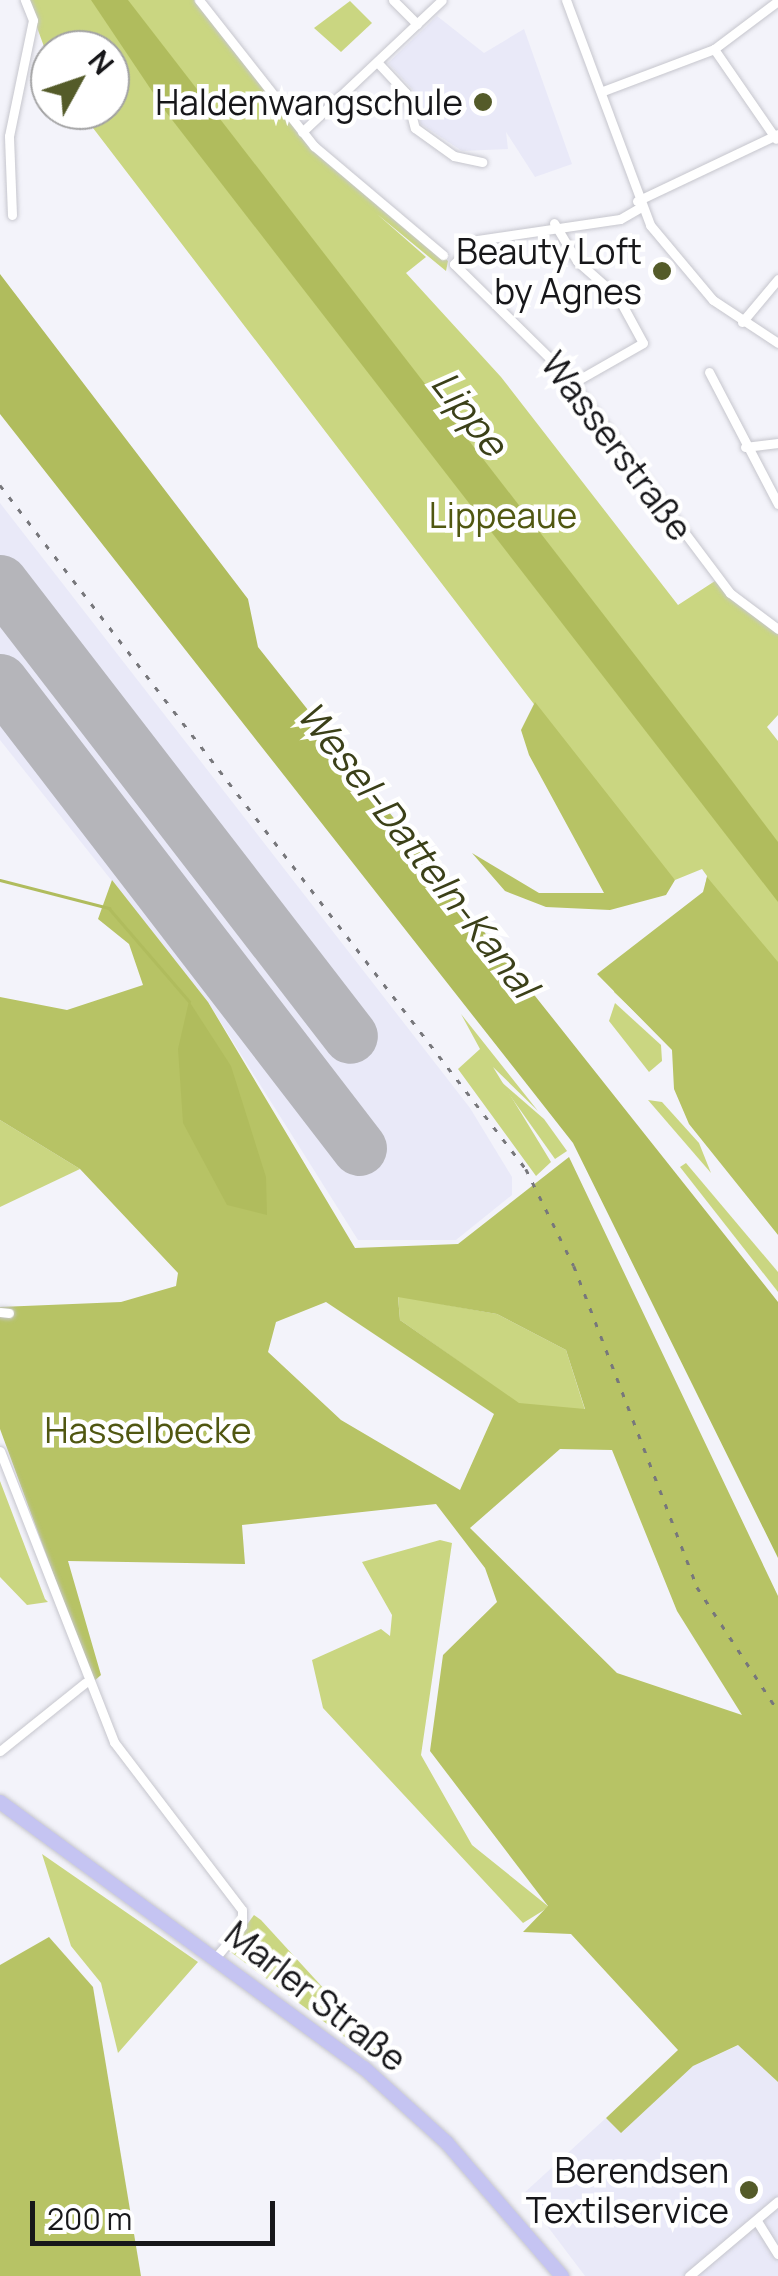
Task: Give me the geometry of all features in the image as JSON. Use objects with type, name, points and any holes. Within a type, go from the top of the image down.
[{"type":"main road","name":"Marler Straße","points":[[0,1802],[216,1957],[431,2127],[562,2276]]},
{"type":"street","points":[[12,215],[9,136],[33,29],[25,0]]},
{"type":"street","points":[[199,0],[302,132],[442,255]]},
{"type":"street","points":[[393,0],[416,24]]},
{"type":"street","points":[[302,132],[442,0]]},
{"type":"street","points":[[566,0],[603,91],[639,204],[682,268],[742,322],[778,343]]},
{"type":"street","points":[[603,91],[714,49],[778,0]]},
{"type":"street","points":[[573,382],[643,343],[618,297],[577,261],[554,224],[620,219],[639,204],[777,137],[714,49]]},
{"type":"street","points":[[378,62],[406,93],[414,128],[454,156],[482,162]]},
{"type":"street","name":"Wasserstraße","points":[[554,224],[478,240],[454,264],[573,382],[716,576],[778,629]]},
{"type":"street","points":[[742,322],[778,279]]},
{"type":"street","points":[[709,372],[778,504]]},
{"type":"street","points":[[745,447],[778,443]]},
{"type":"street","points":[[0,1452],[85,1684],[120,1751],[242,1910],[242,1926],[216,1957]]},
{"type":"street","points":[[0,1751],[85,1684]]},
{"type":"street","points":[[689,2276],[778,2201]]},
{"type":"street","points":[[757,2221],[778,2254]]},
{"type":"shaded area","name":"Haldenwangschule","points":[[437,16],[484,53],[524,29],[572,164],[535,177],[506,132],[508,149],[462,151],[421,124],[413,90],[388,63]]},
{"type":"shaded area","points":[[0,503],[470,1108],[512,1177],[512,1195],[456,1240],[358,1240],[208,1002],[0,740]]},
{"type":"shaded area","points":[[739,2045],[778,2082],[778,2276],[585,2276],[523,2194],[606,2118],[621,2132],[693,2066]]},
{"type":"green space","name":"Lippeaue","points":[[27,0],[194,0],[306,143],[448,261],[446,271],[377,214],[426,257],[406,273],[501,377],[678,605],[715,581],[778,633],[778,715],[767,727],[778,741],[778,1234],[677,1052],[614,992],[613,981],[704,893],[707,876],[702,869],[675,880],[661,870],[95,130],[130,130],[130,30],[38,30]]},
{"type":"green space","points":[[350,1],[372,23],[341,52],[314,28]]},
{"type":"green space","points":[[535,702],[675,880],[666,895],[610,910],[546,907],[505,891],[472,853],[539,893],[604,893],[529,755],[521,730]]},
{"type":"green space","points":[[707,877],[778,962],[778,1235],[689,1124],[674,1089],[672,1050],[597,974],[703,892]]},
{"type":"green space","name":"Hasselbecke","points":[[112,880],[208,1002],[355,1248],[458,1244],[569,1157],[778,1596],[778,2082],[738,2045],[693,2066],[621,2133],[606,2118],[678,2050],[571,1934],[523,1932],[548,1906],[430,1751],[443,1655],[497,1602],[485,1568],[436,1504],[242,1525],[245,1564],[68,1561],[101,1675],[93,1682],[0,1429],[0,1307],[121,1302],[176,1286],[178,1273],[80,1169],[0,1120],[0,997],[67,1010],[143,985],[129,944],[98,919]],"holes":[[[398,1297],[497,1314],[566,1350],[585,1409],[519,1403],[400,1320]],[[326,1302],[494,1414],[460,1490],[341,1420],[268,1352],[276,1322]],[[560,1449],[612,1450],[677,1611],[742,1715],[617,1673],[470,1528]]]},
{"type":"green space","points":[[615,1003],[661,1045],[662,1061],[649,1072],[609,1021]]},
{"type":"green space","points":[[461,1014],[538,1111],[493,1067],[551,1162],[536,1176],[458,1069],[480,1049]]},
{"type":"green space","points":[[499,1080],[544,1119],[567,1151],[555,1159]]},
{"type":"green space","points":[[648,1100],[662,1102],[699,1143],[711,1173]]},
{"type":"green space","points":[[0,1120],[80,1169],[0,1207]]},
{"type":"green space","points":[[686,1163],[778,1272],[778,1292],[680,1167]]},
{"type":"green space","points":[[398,1296],[497,1314],[566,1350],[585,1410],[519,1404],[400,1320]]},
{"type":"green space","points":[[0,1481],[48,1602],[27,1605],[0,1577]]},
{"type":"green space","points":[[440,1540],[452,1543],[421,1755],[472,1845],[549,1907],[523,1923],[323,1708],[312,1660],[381,1629],[390,1636],[392,1615],[362,1562]]},
{"type":"green space","points":[[42,1854],[198,1962],[118,2053],[101,1983],[71,1946]]},
{"type":"green space","points":[[254,1915],[379,2049],[370,2056],[228,1950]]},
{"type":"green space","points":[[49,1937],[93,1987],[141,2276],[0,2276],[0,1965]]},
{"type":"water","points":[[91,0],[128,0],[720,765],[778,842],[778,902],[166,112],[130,58],[130,30],[111,30]]},
{"type":"water","name":"Wesel-Datteln-Kanal","points":[[0,274],[248,599],[258,647],[778,1302],[778,1558],[573,1143],[0,414]]},
{"type":"water","points":[[189,1001],[231,1066],[266,1177],[267,1215],[227,1205],[183,1123],[178,1049]]},
{"type":"waterway","points":[[0,880],[109,908],[189,1001]]},
{"type":"runway","points":[[0,582],[350,1036]]},
{"type":"runway","points":[[0,681],[359,1148]]},
{"type":"railway","points":[[0,485],[526,1169],[574,1266],[697,1587],[778,1711]]},
{"type":"place","name":"Haldenwangschule","points":[[483,102]]},
{"type":"place","name":"Beauty Loft by Agnes","points":[[662,271]]},
{"type":"place","name":"Berendsen Textilservice","points":[[749,2190]]},
{"type":"water label","name":"Lippe","points":[[470,413]]}]
